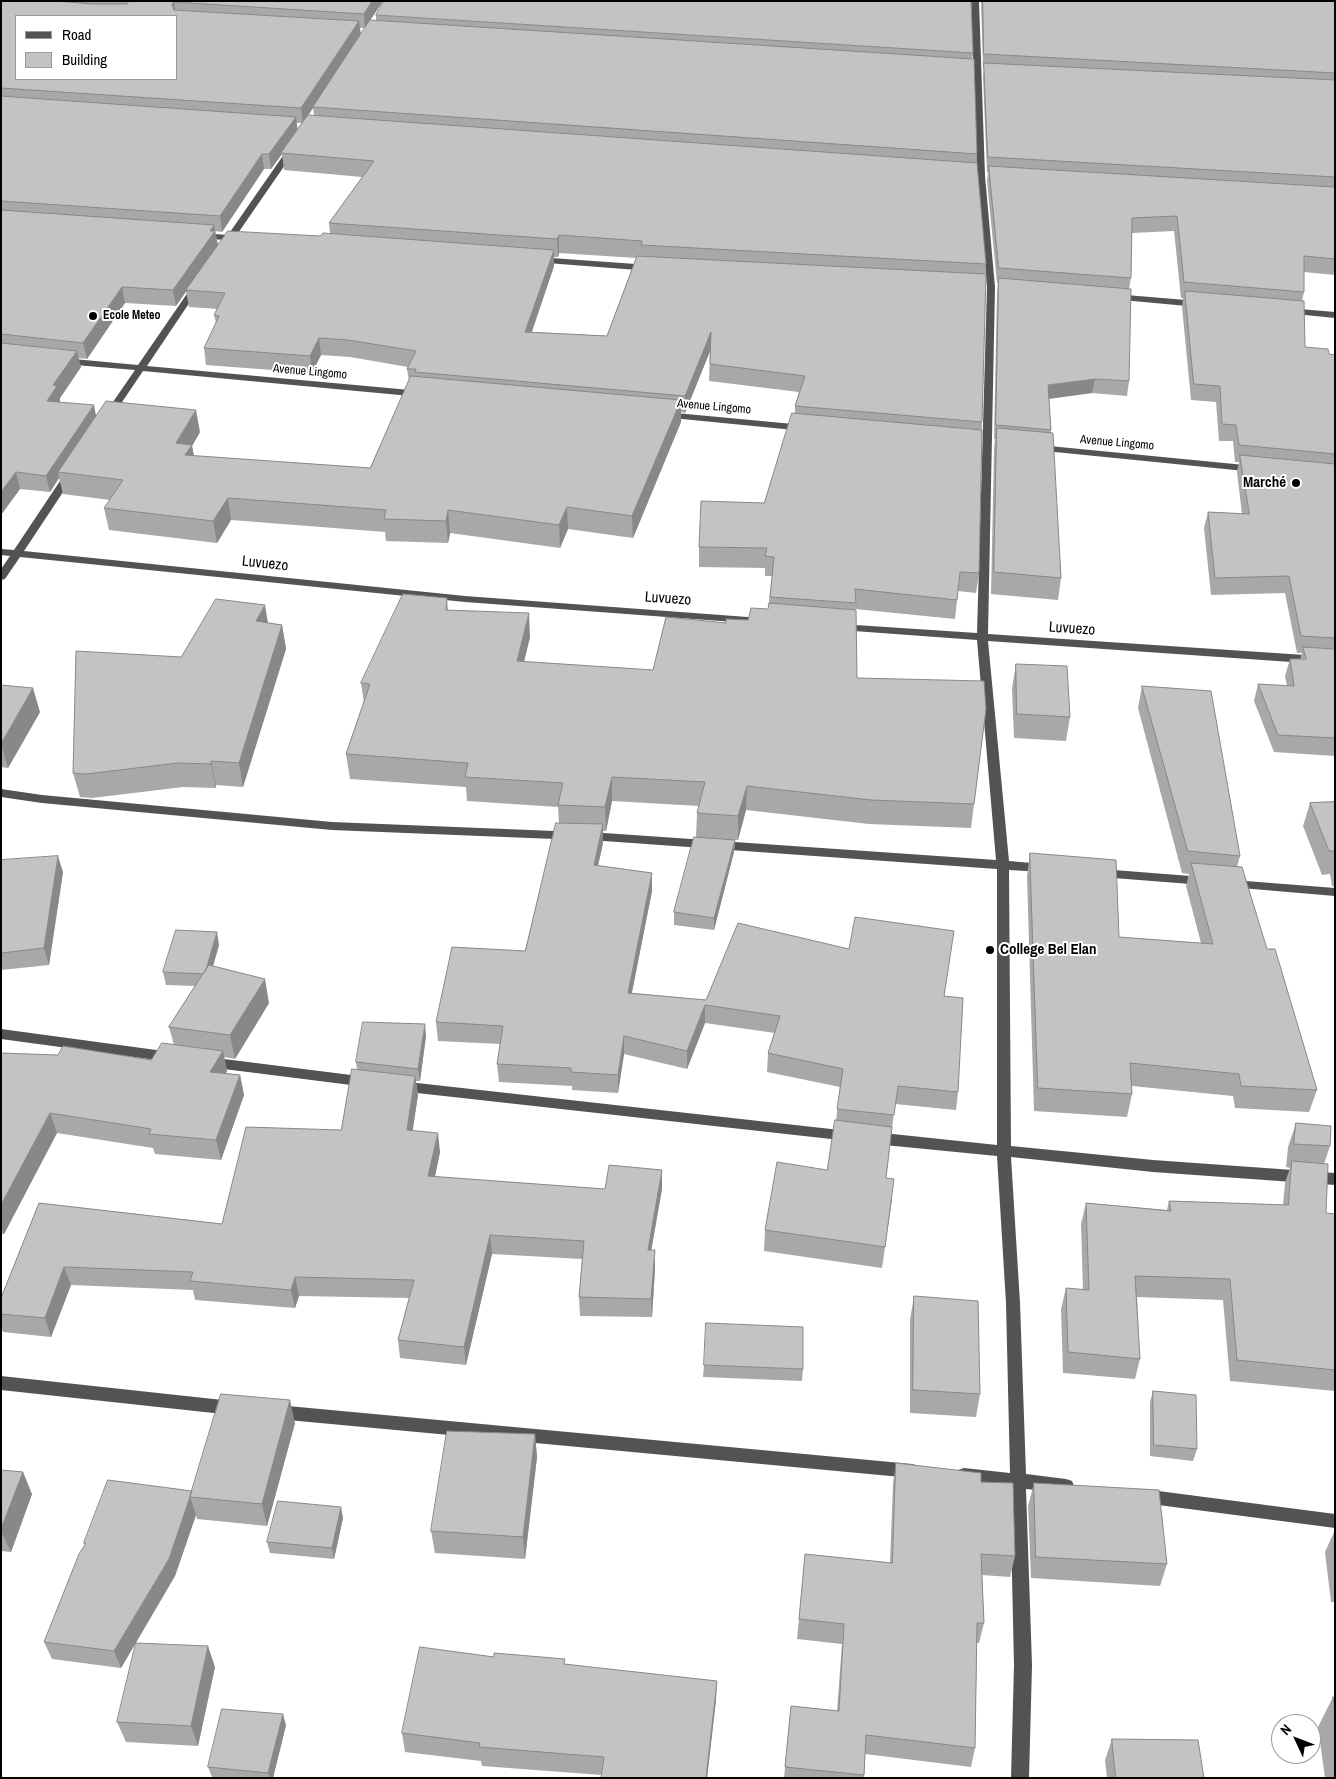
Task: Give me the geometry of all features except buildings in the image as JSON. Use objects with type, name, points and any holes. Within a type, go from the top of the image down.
[{"type":"street","points":[[975,1],[981,176],[991,287],[982,638],[1003,865],[1004,1153],[1014,1303],[1023,1665],[1020,1778]]},
{"type":"street","points":[[228,242],[295,144]]},
{"type":"street","points":[[192,235],[228,242],[250,240]]},
{"type":"street","points":[[524,259],[662,269]]},
{"type":"street","points":[[102,425],[202,279]]},
{"type":"street","points":[[1109,297],[1207,304]]},
{"type":"street","points":[[1276,310],[1335,315]]},
{"type":"street","name":"Avenue Lingomo","points":[[51,359],[140,369],[435,395]]},
{"type":"street","name":"Avenue Lingomo","points":[[652,414],[819,429]]},
{"type":"street","name":"Avenue Lingomo","points":[[1027,447],[1265,470]]},
{"type":"street","points":[[1,576],[18,554],[76,465]]},
{"type":"street","name":"Luvuezo","points":[[1,552],[465,599],[773,622]]},
{"type":"street","name":"Luvuezo","points":[[833,627],[1335,661]]},
{"type":"street","points":[[1,794],[332,826],[604,837],[1052,869]]},
{"type":"street","points":[[1091,872],[1335,892]]},
{"type":"street","points":[[1,1034],[335,1079],[1004,1153],[1335,1179]]},
{"type":"street","points":[[1,1383],[255,1410],[931,1472]]},
{"type":"street","points":[[951,1474],[1019,1480],[1085,1489]]},
{"type":"street","points":[[1123,1494],[1335,1521]]},
{"type":"place","name":"Ecole Meteo","points":[[93,316]]},
{"type":"place","name":"Marché","points":[[1296,483]]},
{"type":"place","name":"College Bel Elan","points":[[990,950]]}]
